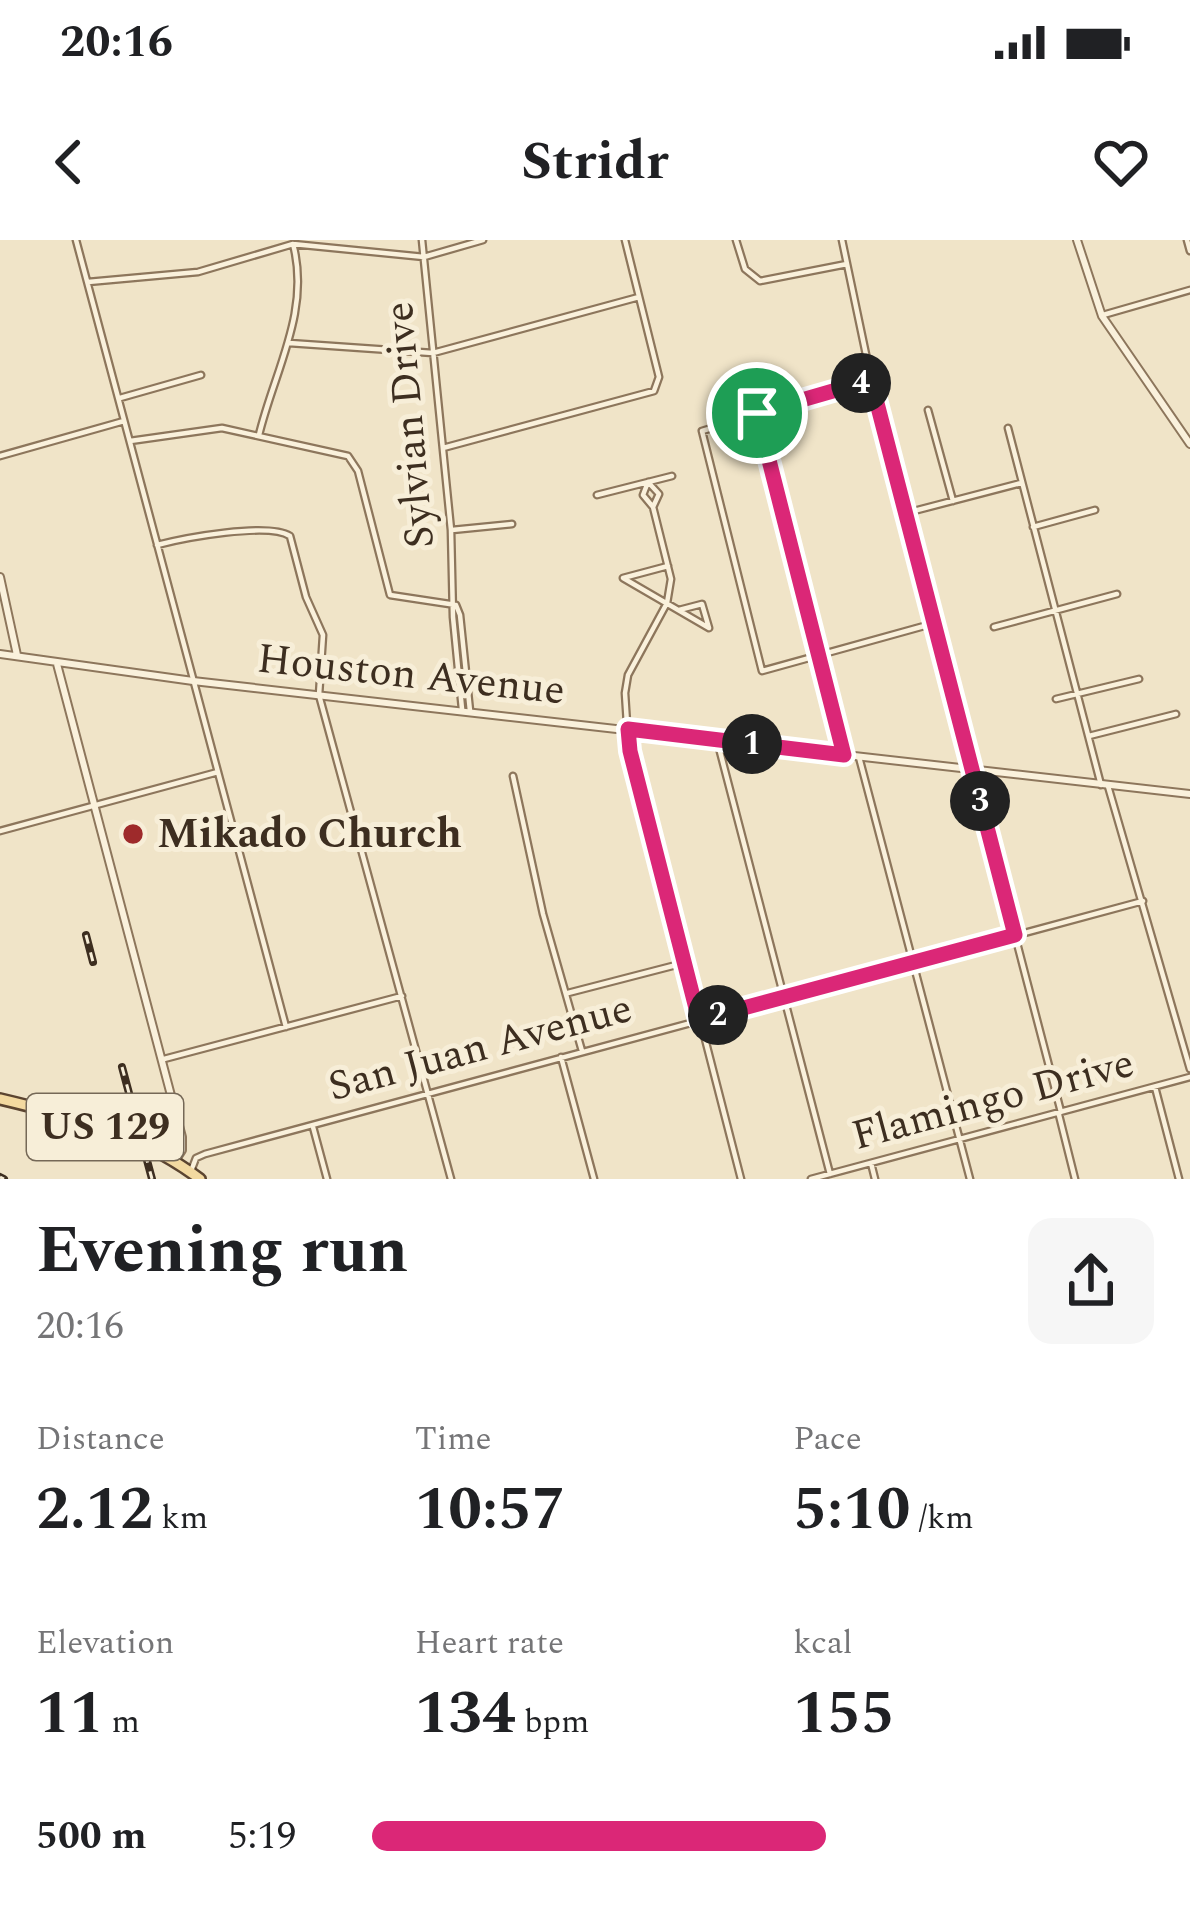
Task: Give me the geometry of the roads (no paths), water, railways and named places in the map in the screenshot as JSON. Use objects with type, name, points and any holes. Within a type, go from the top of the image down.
[{"type":"main road","name":"US 129","points":[[0,1099],[104,1126],[195,1175]]},
{"type":"street","points":[[76,240],[286,1027]]},
{"type":"street","name":"Sylvian Drive","points":[[422,240],[465,710]]},
{"type":"street","points":[[87,283],[198,272],[293,244],[424,256],[483,240]]},
{"type":"street","points":[[443,448],[654,391],[658,377],[625,240]]},
{"type":"street","points":[[736,240],[745,269],[760,281],[847,264]]},
{"type":"street","points":[[842,240],[871,380],[1075,1179]]},
{"type":"street","points":[[1077,240],[1102,316],[1190,444]]},
{"type":"street","points":[[1187,240],[1190,251]]},
{"type":"street","points":[[259,435],[289,344],[299,288],[293,244]]},
{"type":"street","points":[[1102,316],[1190,290]]},
{"type":"street","points":[[289,344],[433,353],[639,298]]},
{"type":"street","points":[[118,399],[201,375]]},
{"type":"street","points":[[871,380],[702,431],[761,670],[934,623]]},
{"type":"street","points":[[928,410],[953,501]]},
{"type":"street","points":[[757,413],[844,755]]},
{"type":"street","points":[[0,456],[124,421]]},
{"type":"street","points":[[130,441],[218,428],[351,458],[390,595],[456,605]]},
{"type":"street","points":[[1008,428],[1077,694],[1143,901],[1190,1073]]},
{"type":"street","points":[[597,495],[672,476]]},
{"type":"street","points":[[648,482],[643,495],[653,507],[671,579],[667,603],[628,675],[630,751],[741,1179]]},
{"type":"street","points":[[648,482],[659,494],[653,507]]},
{"type":"street","points":[[905,513],[1021,483]]},
{"type":"street","points":[[1034,526],[1095,510]]},
{"type":"street","points":[[452,530],[512,524]]},
{"type":"street","points":[[157,545],[205,534],[288,533],[306,597],[323,635],[319,695],[451,1179]]},
{"type":"street","points":[[668,566],[623,578],[709,628],[702,604],[679,610]]},
{"type":"street","points":[[0,577],[17,656]]},
{"type":"street","points":[[994,626],[1117,594]]},
{"type":"street","name":"Houston Avenue","points":[[0,654],[193,681],[1190,794]]},
{"type":"street","points":[[57,664],[184,1144],[175,1161]]},
{"type":"street","points":[[1056,699],[1138,679]]},
{"type":"street","points":[[1089,736],[1176,714]]},
{"type":"street","points":[[717,740],[830,1174]]},
{"type":"street","points":[[859,757],[970,1179]]},
{"type":"street","points":[[0,830],[218,772]]},
{"type":"street","points":[[513,776],[536,886],[582,1051]]},
{"type":"street","name":"San Juan Avenue","points":[[195,1175],[199,1156],[1143,901]]},
{"type":"street","points":[[566,994],[684,963]]},
{"type":"street","points":[[161,1060],[402,995]]},
{"type":"street","points":[[561,1057],[594,1179]]},
{"type":"street","name":"Flamingo Drive","points":[[812,1179],[1155,1088],[1190,1073]]},
{"type":"street","points":[[1155,1088],[1179,1179]]},
{"type":"street","points":[[312,1124],[327,1179]]},
{"type":"street","points":[[871,1163],[875,1179]]},
{"type":"railway","points":[[86,935],[93,962]]},
{"type":"railway","points":[[122,1067],[152,1179]]},
{"type":"railway","points":[[0,1177],[4,1179]]},
{"type":"place","name":"Mikado Church","points":[[133,834]]}]
